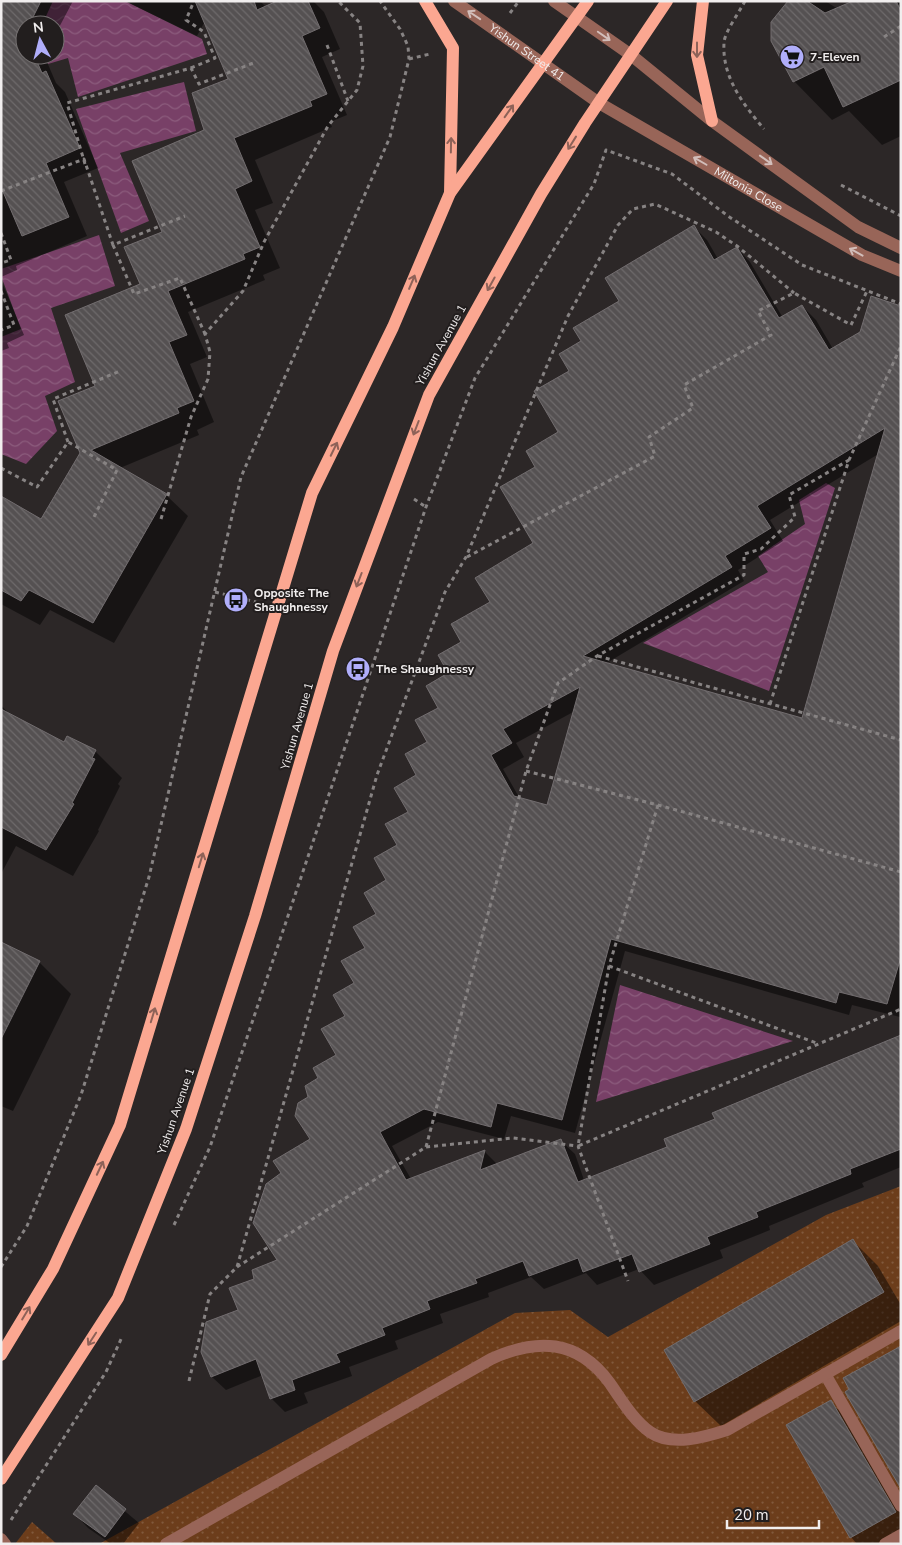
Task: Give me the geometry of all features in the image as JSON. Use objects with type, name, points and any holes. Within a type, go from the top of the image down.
[{"type":"main road","points":[[425,1],[453,48],[450,194]]},
{"type":"main road","points":[[1,1355],[53,1269],[120,1125],[312,493],[393,327],[450,194],[588,1]]},
{"type":"main road","name":"Yishun Avenue 1","points":[[1,1479],[118,1298],[186,1129],[255,916],[333,651],[429,396],[541,194],[667,1]]},
{"type":"main road","points":[[702,1],[697,55],[712,121]]},
{"type":"street","name":"Yishun Street 41","points":[[454,1],[599,103]]},
{"type":"street","points":[[554,1],[632,55],[712,121],[858,227],[901,248]]},
{"type":"street","name":"Miltonia Close","points":[[599,103],[862,255],[901,271]]},
{"type":"street","points":[[166,1544],[491,1359],[515,1348],[544,1345],[571,1350],[590,1362],[608,1380],[631,1414],[651,1433],[674,1440],[708,1436],[727,1430],[901,1331]]},
{"type":"street","points":[[825,1374],[901,1506]]},
{"type":"street","points":[[885,1544],[901,1535]]},
{"type":"street","points":[[1,1539],[5,1544]]},
{"type":"path","points":[[160,519],[191,418],[208,379],[210,352],[205,334],[180,278],[134,294],[113,245],[66,103],[192,68],[215,58],[204,32],[186,20],[194,1]]},
{"type":"path","points":[[205,334],[243,291],[264,242],[323,134],[357,90],[364,66],[360,23],[338,1]]},
{"type":"path","points":[[1,1267],[27,1226],[81,1095],[149,877],[241,477],[390,137],[409,59],[408,46],[400,29],[380,1]]},
{"type":"path","points":[[745,1],[723,41],[728,74],[740,100],[764,130]]},
{"type":"path","points":[[884,37],[901,26]]},
{"type":"path","points":[[327,45],[348,101]]},
{"type":"path","points":[[192,68],[199,84],[256,62]]},
{"type":"path","points":[[172,1228],[210,1147],[426,507],[475,378],[594,184],[606,150],[672,174],[728,216],[802,265],[901,304]]},
{"type":"path","points":[[1,191],[84,159],[85,164]]},
{"type":"path","points":[[834,180],[850,191],[901,216]]},
{"type":"path","points":[[237,1267],[377,775],[445,592],[466,557],[568,316],[618,225],[633,209],[655,204],[716,232],[737,246],[794,292],[851,325],[867,291]]},
{"type":"path","points":[[113,245],[185,216]]},
{"type":"path","points":[[1,233],[11,260],[1,263]]},
{"type":"path","points":[[1,291],[14,325],[1,330]]},
{"type":"path","points":[[466,557],[655,456],[649,437],[694,408],[684,385],[771,335],[758,311],[794,292]]},
{"type":"path","points":[[770,704],[849,460],[901,346]]},
{"type":"path","points":[[94,517],[117,470],[68,442],[53,399],[120,371]]},
{"type":"path","points":[[1,468],[37,487],[68,442]]},
{"type":"path","points":[[426,1148],[526,771],[558,683],[597,656],[744,575],[744,554],[761,549],[795,518],[789,495],[849,460]]},
{"type":"path","points":[[215,592],[278,608]]},
{"type":"path","points":[[597,656],[901,740]]},
{"type":"path","points":[[526,771],[901,872]]},
{"type":"path","points":[[628,1281],[578,1146],[609,966],[658,805]]},
{"type":"path","points":[[609,966],[819,1044]]},
{"type":"path","points":[[189,1380],[210,1294],[237,1267],[426,1148],[513,1138],[578,1146],[901,1009]]},
{"type":"path","points":[[6,1527],[106,1372],[122,1336]]},
{"type":"shaded area","points":[[901,1186],[901,1544],[99,1544],[515,1313],[570,1310],[608,1337],[826,1215]]},
{"type":"shaded area","points":[[32,1522],[57,1544],[15,1544]]},
{"type":"water","points":[[53,1],[125,1],[202,39],[207,54],[78,97],[68,58],[65,59],[65,15],[47,15]]},
{"type":"water","points":[[184,82],[196,131],[120,153],[149,221],[121,233],[76,109]]},
{"type":"water","points":[[99,235],[115,286],[51,308],[75,382],[45,396],[57,431],[26,464],[1,454],[1,337],[21,329],[1,276],[1,269]]},
{"type":"water","points":[[826,483],[835,488],[769,691],[643,643],[768,572],[758,556],[805,524],[799,500]]},
{"type":"water","points":[[620,985],[793,1041],[596,1102]]},
{"type":"building","points":[[1,1],[41,1],[34,15],[15,15],[15,65],[38,65],[42,73],[46,71],[80,148],[46,163],[69,217],[22,236],[1,187]]},
{"type":"building","points":[[195,1],[254,1],[257,10],[277,1],[308,1],[320,28],[302,36],[327,94],[310,101],[312,106],[234,138],[252,181],[235,189],[260,247],[243,254],[245,259],[168,291],[187,335],[169,342],[194,401],[177,408],[179,413],[91,450],[167,494],[93,623],[29,590],[21,601],[1,590],[1,496],[41,519],[80,453],[58,401],[95,386],[65,315],[140,284],[124,247],[162,232],[132,161],[204,130],[192,93],[228,79]]},
{"type":"building","points":[[788,1],[807,1],[825,13],[853,1],[896,1],[901,11],[901,80],[843,107],[824,67],[793,82],[771,41],[771,22]]},
{"type":"building","points":[[694,225],[714,260],[737,247],[779,318],[802,305],[829,350],[860,332],[871,296],[901,306],[901,957],[887,1004],[839,992],[836,1003],[611,939],[562,1120],[497,1103],[491,1127],[424,1109],[380,1132],[406,1180],[485,1150],[480,1170],[561,1139],[578,1182],[667,1147],[664,1139],[715,1119],[712,1113],[901,1035],[901,1149],[850,1169],[851,1174],[756,1212],[758,1217],[707,1237],[710,1244],[639,1272],[632,1254],[583,1272],[578,1258],[529,1276],[523,1261],[475,1279],[477,1283],[427,1301],[430,1309],[382,1328],[385,1335],[336,1354],[340,1362],[292,1380],[295,1390],[270,1399],[256,1359],[211,1377],[201,1352],[206,1322],[238,1310],[229,1288],[254,1279],[252,1270],[277,1260],[253,1223],[266,1184],[281,1173],[273,1161],[310,1139],[295,1116],[298,1103],[308,1097],[305,1086],[318,1078],[313,1068],[336,1055],[321,1029],[345,1016],[333,995],[354,983],[341,961],[365,948],[353,927],[376,914],[364,893],[386,880],[374,858],[397,845],[385,824],[408,812],[394,788],[416,775],[405,754],[427,742],[415,720],[438,708],[426,686],[448,673],[438,655],[461,642],[451,624],[490,602],[475,578],[533,543],[500,487],[535,467],[526,451],[558,432],[534,391],[569,371],[559,354],[581,341],[573,328],[619,301],[605,278]],"holes":[[[885,428],[802,718],[583,656],[732,567],[725,556],[771,528],[757,506]],[[580,687],[547,805],[514,796],[491,755],[512,743],[503,729]]]},
{"type":"building","points":[[1,709],[64,742],[67,736],[96,750],[92,758],[95,759],[72,803],[74,804],[46,850],[1,827]]},
{"type":"building","points":[[1,942],[40,961],[1,1039]]},
{"type":"building","points":[[853,1239],[884,1292],[694,1402],[664,1350]]},
{"type":"building","points":[[901,1346],[901,1489],[845,1392],[849,1389],[843,1378]]},
{"type":"building","points":[[831,1400],[896,1512],[850,1538],[786,1425]]},
{"type":"building","points":[[96,1485],[126,1509],[105,1537],[73,1514]]},
{"type":"place","name":"7-Eleven","points":[[792,57]]},
{"type":"place","name":"Opposite The Shaughnessy","points":[[236,600]]},
{"type":"place","name":"The Shaughnessy","points":[[358,669]]}]
